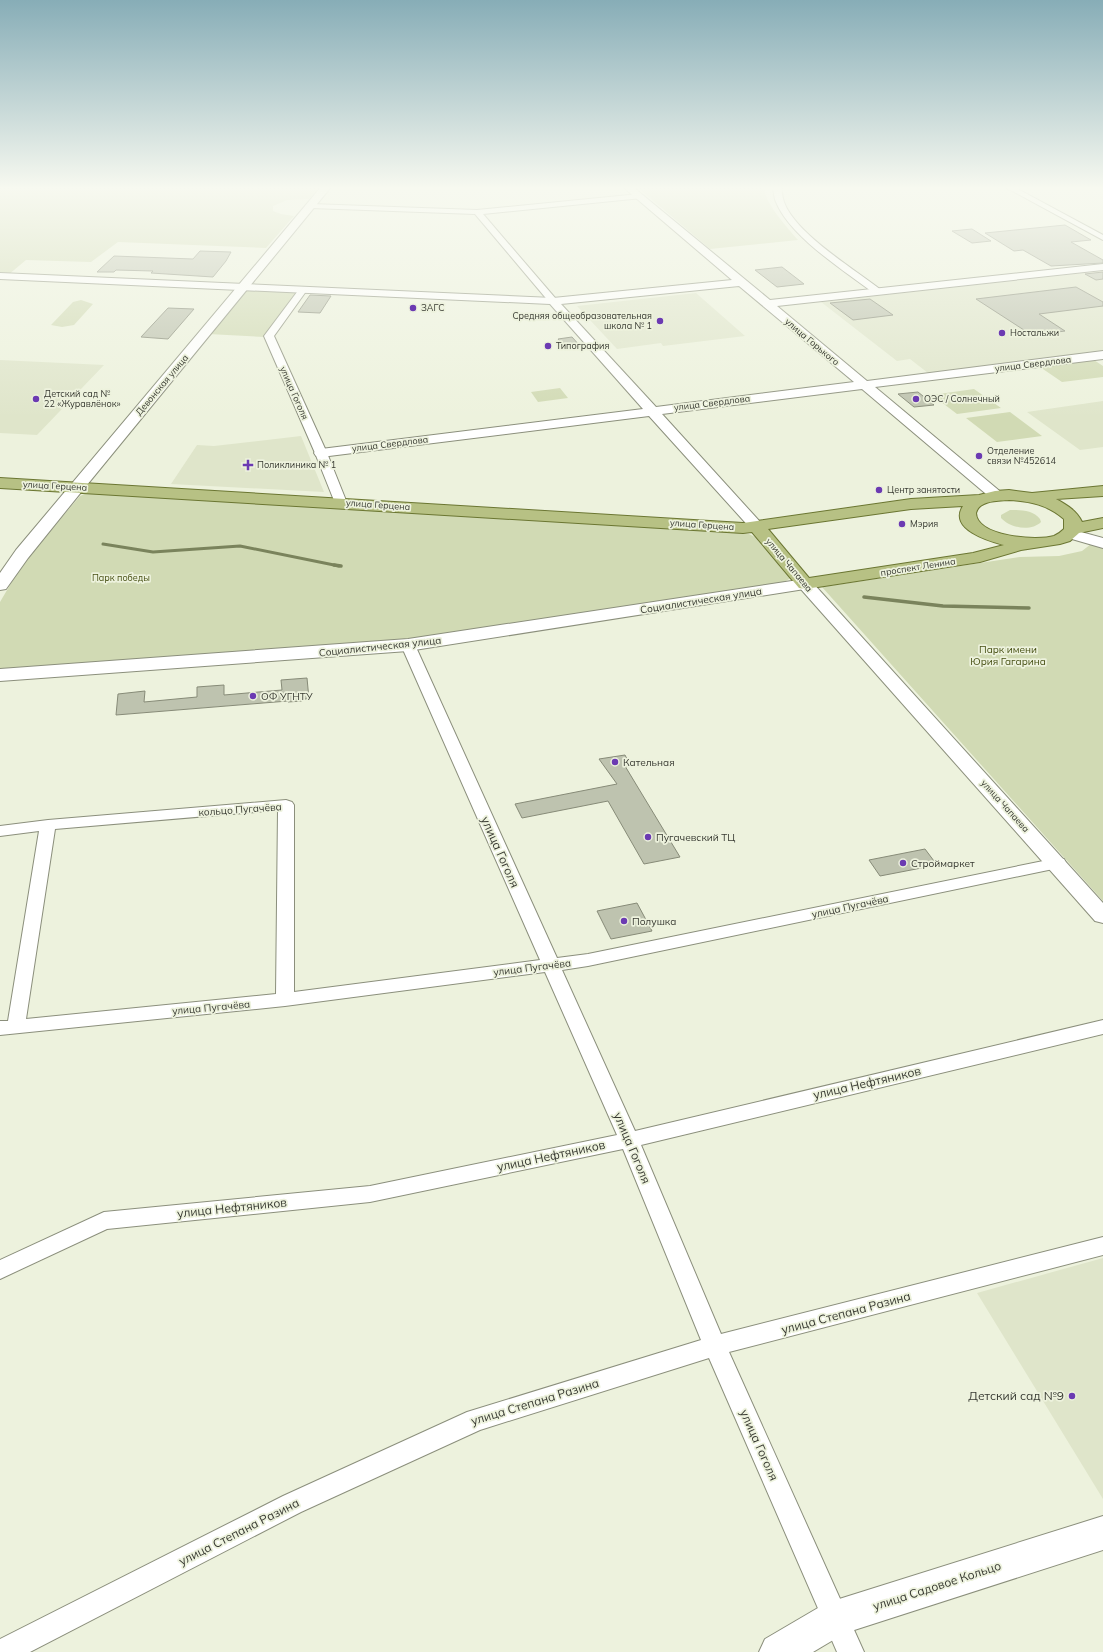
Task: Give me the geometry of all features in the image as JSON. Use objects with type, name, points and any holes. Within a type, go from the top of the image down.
[{"type":"main road","name":"Девонская улица","points":[[2,580],[76,488],[262,264]]},
{"type":"main road","name":"улица Герцена","points":[[0,483],[743,528],[757,527]]},
{"type":"main road","points":[[757,527],[911,504],[980,500],[998,496],[1055,496],[1103,491]]},
{"type":"main road","points":[[1024,497],[1045,502],[1062,509],[1074,522],[1072,531]]},
{"type":"main road","points":[[980,500],[973,504],[968,510],[968,516],[971,522],[978,529],[1000,539],[1029,543],[1051,542],[1062,539],[1072,531],[1103,523]]},
{"type":"main road","name":"улица Чапаева","points":[[757,527],[805,584]]},
{"type":"main road","name":"проспект Ленина","points":[[805,584],[974,558],[1029,543]]},
{"type":"main road","name":"Социалистическая улица","points":[[0,675],[408,645],[805,584]]},
{"type":"main road","name":"улица Садовое Кольцо","points":[[778,1652],[836,1618],[1103,1533]]},
{"type":"street","name":"улица Чапаева","points":[[521,264],[552,301],[757,527]]},
{"type":"street","name":"улица Горького","points":[[720,264],[998,496]]},
{"type":"street","points":[[841,264],[878,292]]},
{"type":"street","points":[[766,304],[1103,267]]},
{"type":"street","points":[[0,276],[552,301],[741,282]]},
{"type":"street","name":"улица Гоголя","points":[[303,290],[269,336],[321,453],[341,503]]},
{"type":"street","name":"улица Свердлова","points":[[321,453],[1103,355]]},
{"type":"street","points":[[1072,531],[1103,543]]},
{"type":"street","name":"улица Чапаева","points":[[805,584],[1058,863],[1103,916]]},
{"type":"street","name":"улица Гоголя","points":[[408,645],[629,1140],[716,1346],[851,1652]]},
{"type":"street","name":"кольцо Пугачёва","points":[[0,831],[48,825],[286,805],[285,1000]]},
{"type":"street","points":[[8,1027],[48,825]]},
{"type":"street","name":"улица Пугачёва","points":[[8,1027],[285,1000],[588,960],[1058,863]]},
{"type":"street","name":"улица Нефтяников","points":[[0,1270],[104,1221],[370,1194],[629,1140],[1103,1027]]},
{"type":"street","name":"улица Степана Разина","points":[[2,1652],[292,1504],[475,1420],[716,1346],[1103,1246]]},
{"type":"shaded area","points":[[1103,271],[1103,351],[928,373],[910,359],[897,361],[821,302]]},
{"type":"shaded area","name":"Средняя общеобразовательная школа № 1","points":[[696,293],[745,336],[663,346],[661,343],[617,349],[577,306]]},
{"type":"shaded area","name":"Детский сад № 22 «Журавлёнок»","points":[[0,360],[104,365],[37,435],[0,433]]},
{"type":"shaded area","points":[[1103,401],[1103,447],[1080,450],[1027,412]]},
{"type":"shaded area","name":"Поликлиника № 1","points":[[301,436],[324,492],[171,484],[197,445],[214,446]]},
{"type":"shaded area","name":"Детский сад №9","points":[[1103,1258],[1103,1499],[977,1293]]},
{"type":"green space","points":[[0,264],[21,264],[8,275],[0,274]]},
{"type":"green space","points":[[245,289],[298,291],[264,337],[208,334]]},
{"type":"green space","points":[[81,300],[93,304],[74,325],[62,327],[51,325],[73,302]]},
{"type":"green space","points":[[1094,360],[1103,366],[1103,377],[1062,382],[1040,367]]},
{"type":"green space","points":[[560,388],[568,398],[538,402],[531,392]]},
{"type":"green space","points":[[974,389],[1001,408],[957,414],[932,395]]},
{"type":"green space","points":[[1010,412],[1042,436],[997,442],[966,418]]},
{"type":"green space","name":"Парк победы","points":[[87,493],[742,533],[749,534],[757,538],[791,578],[784,582],[429,636],[379,642],[0,671],[0,602],[23,563],[80,496]]},
{"type":"green space","points":[[1010,510],[1030,512],[1037,516],[1041,522],[1032,527],[1026,528],[1015,526],[1001,518],[1001,515]]},
{"type":"green space","name":"Парк имени Юрия Гагарина","points":[[1091,544],[1103,547],[1103,901],[822,587],[1020,557],[1059,556],[1082,551]]},
{"type":"building","points":[[105,264],[223,264],[213,277],[151,273],[153,271],[116,270],[114,272],[97,272]]},
{"type":"building","points":[[1048,264],[1084,264],[1051,266]]},
{"type":"building","points":[[782,267],[804,284],[777,287],[755,270]]},
{"type":"building","points":[[1103,272],[1103,279],[1096,280],[1085,274]]},
{"type":"building","points":[[1076,287],[1103,302],[1103,306],[1039,314],[1065,331],[1034,335],[976,299]]},
{"type":"building","points":[[310,295],[331,296],[320,313],[298,312]]},
{"type":"building","points":[[870,299],[893,315],[853,320],[830,303]]},
{"type":"building","points":[[168,308],[194,309],[168,339],[141,337]]},
{"type":"building","points":[[572,337],[581,347],[566,349],[558,339]]},
{"type":"building","name":"ОЭС / Солнечный","points":[[918,392],[934,405],[914,407],[898,394]]},
{"type":"building","name":"ОФ УГНТУ","points":[[307,678],[309,699],[302,699],[302,701],[116,715],[118,694],[145,691],[144,702],[197,697],[197,687],[224,685],[224,695],[282,690],[281,680]]},
{"type":"building","name":"Пугачевский ТЦ","points":[[625,755],[630,765],[625,766],[680,857],[644,864],[608,801],[522,818],[515,804],[617,784],[599,759]]},
{"type":"building","name":"Строймаркет","points":[[925,849],[937,865],[880,876],[869,860]]},
{"type":"building","name":"Полушка","points":[[637,903],[652,931],[611,939],[597,911]]},
{"type":"waterway","points":[[103,544],[153,552],[240,546],[334,565]]},
{"type":"waterway","points":[[334,565],[341,566]]},
{"type":"waterway","points":[[334,565],[339,566]]},
{"type":"waterway","points":[[864,597],[943,606],[1029,608]]},
{"type":"place","name":"ЗАГС","points":[[413,308]]},
{"type":"place","name":"Средняя общеобразовательная школа № 1","points":[[660,321]]},
{"type":"place","name":"Ностальжи","points":[[1002,333]]},
{"type":"place","name":"Типография","points":[[548,346]]},
{"type":"place","name":"Детский сад № 22 «Журавлёнок»","points":[[36,399]]},
{"type":"place","name":"ОЭС / Солнечный","points":[[916,399]]},
{"type":"place","name":"Отделение связи №452614","points":[[979,456]]},
{"type":"place","name":"Поликлиника № 1","points":[[248,465]]},
{"type":"place","name":"Центр занятости","points":[[879,490]]},
{"type":"place","name":"Мэрия","points":[[902,524]]},
{"type":"place","name":"ОФ УГНТУ","points":[[253,696]]},
{"type":"place","name":"Кательная","points":[[615,762]]},
{"type":"place","name":"Пугачевский ТЦ","points":[[648,837]]},
{"type":"place","name":"Строймаркет","points":[[903,863]]},
{"type":"place","name":"Полушка","points":[[624,921]]},
{"type":"place","name":"Детский сад №9","points":[[1072,1396]]}]
